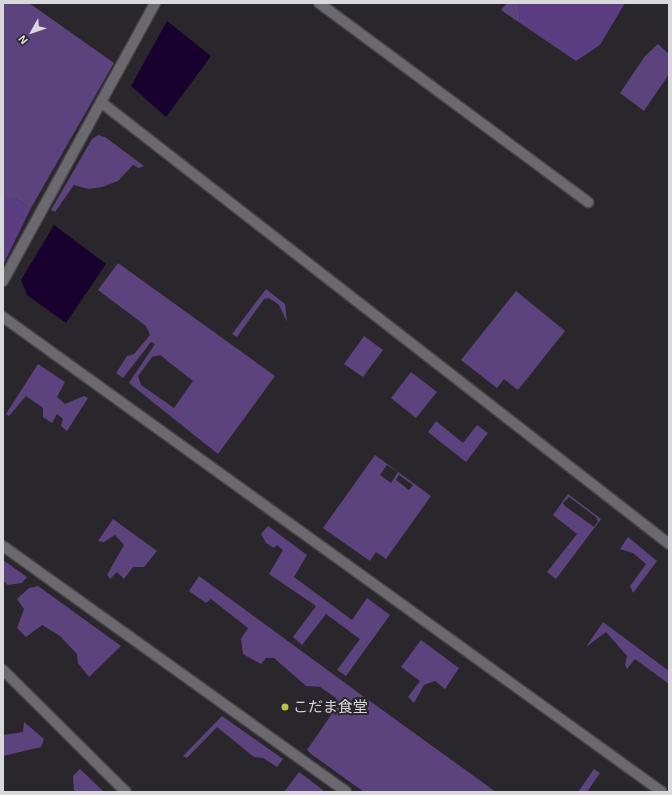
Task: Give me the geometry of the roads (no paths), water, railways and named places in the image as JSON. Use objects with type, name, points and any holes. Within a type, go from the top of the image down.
[{"type":"street","points":[[3,281],[102,103],[155,3]]},
{"type":"street","points":[[319,3],[588,202]]},
{"type":"street","points":[[102,103],[669,544]]},
{"type":"street","points":[[3,317],[662,792]]},
{"type":"street","points":[[3,546],[346,792]]},
{"type":"street","points":[[3,670],[126,792]]},
{"type":"place","name":"こだま食堂","points":[[285,707]]}]
